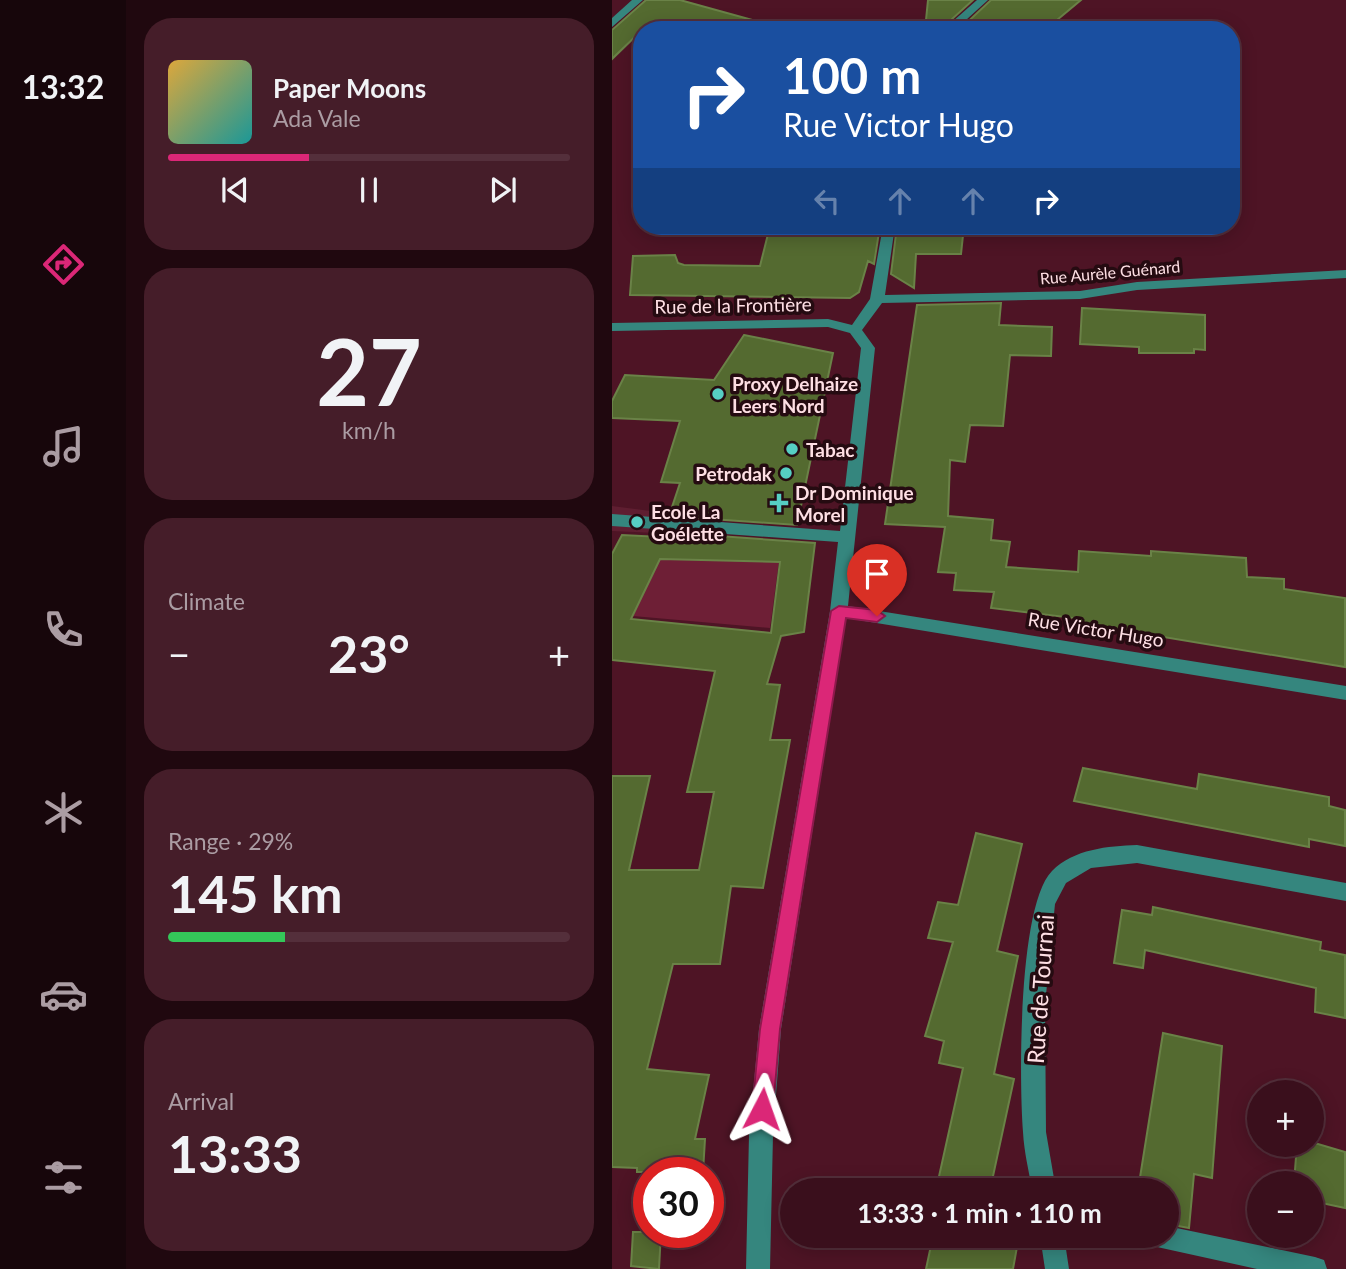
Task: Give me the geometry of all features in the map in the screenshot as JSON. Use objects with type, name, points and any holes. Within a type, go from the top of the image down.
[{"type":"street","points":[[612,24],[638,0]]},
{"type":"street","points":[[958,21],[982,0]]},
{"type":"street","points":[[758,1269],[761,1135],[770,1029],[839,611],[869,356],[866,342],[855,330],[873,309],[877,299],[888,235]]},
{"type":"street","name":"Rue Aurèle Guénard","points":[[877,299],[1080,295],[1137,286],[1345,274]]},
{"type":"street","name":"Rue de la Frontière","points":[[612,327],[820,323],[855,330]]},
{"type":"street","points":[[612,520],[846,537]]},
{"type":"street","name":"Rue Victor Hugo","points":[[839,611],[915,621],[1345,693]]},
{"type":"street","name":"Rue de Tournai","points":[[1042,1178],[1034,1131],[1036,1005],[1043,910],[1051,887],[1066,871],[1086,860],[1108,854],[1138,854],[1345,892]]},
{"type":"street","points":[[1179,1241],[1315,1269]]},
{"type":"street","points":[[1054,1248],[1057,1269]]},
{"type":"shaded area","name":"Ecole La Goélette","points":[[612,506],[666,513],[657,533],[612,531]]},
{"type":"shaded area","points":[[658,559],[779,561],[770,628],[633,616]]},
{"type":"building","points":[[646,0],[680,0],[756,21],[633,21],[633,39],[612,59],[612,30]]},
{"type":"building","points":[[928,0],[973,0],[950,21],[926,21]]},
{"type":"building","points":[[991,0],[1081,0],[1056,21],[969,21]]},
{"type":"building","points":[[768,235],[879,235],[874,264],[868,261],[859,292],[850,298],[630,295],[633,256],[675,255],[678,263],[684,265],[760,266]]},
{"type":"building","points":[[896,235],[963,235],[961,254],[916,254],[914,288],[891,274]]},
{"type":"building","points":[[1001,303],[999,325],[1052,327],[1051,356],[1010,355],[1003,426],[970,425],[965,462],[950,460],[948,516],[993,520],[991,540],[1010,542],[1006,567],[1078,572],[1079,551],[1151,556],[1151,551],[1246,558],[1247,577],[1284,579],[1284,589],[1345,598],[1345,667],[1073,622],[1074,618],[991,608],[994,592],[954,590],[956,573],[938,572],[945,527],[885,524],[917,305]]},
{"type":"building","points":[[1082,308],[1205,315],[1205,350],[1194,349],[1194,353],[1139,353],[1139,347],[1080,344]]},
{"type":"building","points":[[744,335],[833,353],[797,525],[669,516],[680,483],[661,482],[680,421],[612,418],[612,401],[625,375],[714,380]]},
{"type":"building","points":[[663,532],[815,543],[804,632],[781,636],[767,684],[780,685],[770,740],[790,740],[763,888],[731,886],[720,964],[673,964],[647,1069],[709,1075],[695,1139],[705,1139],[704,1157],[633,1157],[633,1168],[612,1167],[612,776],[650,776],[629,870],[699,870],[714,792],[687,792],[715,671],[612,660],[612,554],[622,535],[661,537]],"holes":[[[660,559],[780,562],[771,633],[631,619]]]},
{"type":"building","points":[[1083,768],[1197,789],[1199,774],[1329,797],[1329,806],[1345,810],[1345,846],[1309,839],[1309,847],[1074,801]]},
{"type":"building","points":[[976,833],[1022,844],[997,951],[1018,956],[994,1074],[1014,1079],[993,1178],[939,1178],[963,1068],[939,1063],[944,1041],[925,1036],[953,942],[928,938],[938,902],[958,905]]},
{"type":"building","points":[[1153,907],[1321,942],[1320,950],[1345,955],[1345,1018],[1315,1012],[1316,988],[1145,950],[1143,968],[1114,963],[1122,910],[1152,915]]},
{"type":"building","points":[[1163,1033],[1222,1046],[1212,1178],[1194,1174],[1189,1228],[1179,1226],[1179,1178],[1140,1178]]},
{"type":"building","points":[[1324,1146],[1345,1152],[1345,1208],[1324,1204],[1324,1171],[1295,1171],[1296,1157],[1324,1157]]},
{"type":"building","points":[[633,1232],[633,1248],[660,1248],[659,1269],[631,1266]]},
{"type":"building","points":[[930,1248],[1017,1248],[1013,1269],[926,1269]]},
{"type":"place","name":"Proxy Delhaize Leers Nord","points":[[718,394]]},
{"type":"place","name":"Tabac","points":[[792,449]]},
{"type":"place","name":"Petrodak","points":[[786,473]]},
{"type":"place","name":"Dr Dominique Morel","points":[[779,503]]},
{"type":"place","name":"Ecole La Goélette","points":[[637,522]]},
{"type":"route","points":[[762,1109],[770,1029],[839,611],[877,616]]}]
